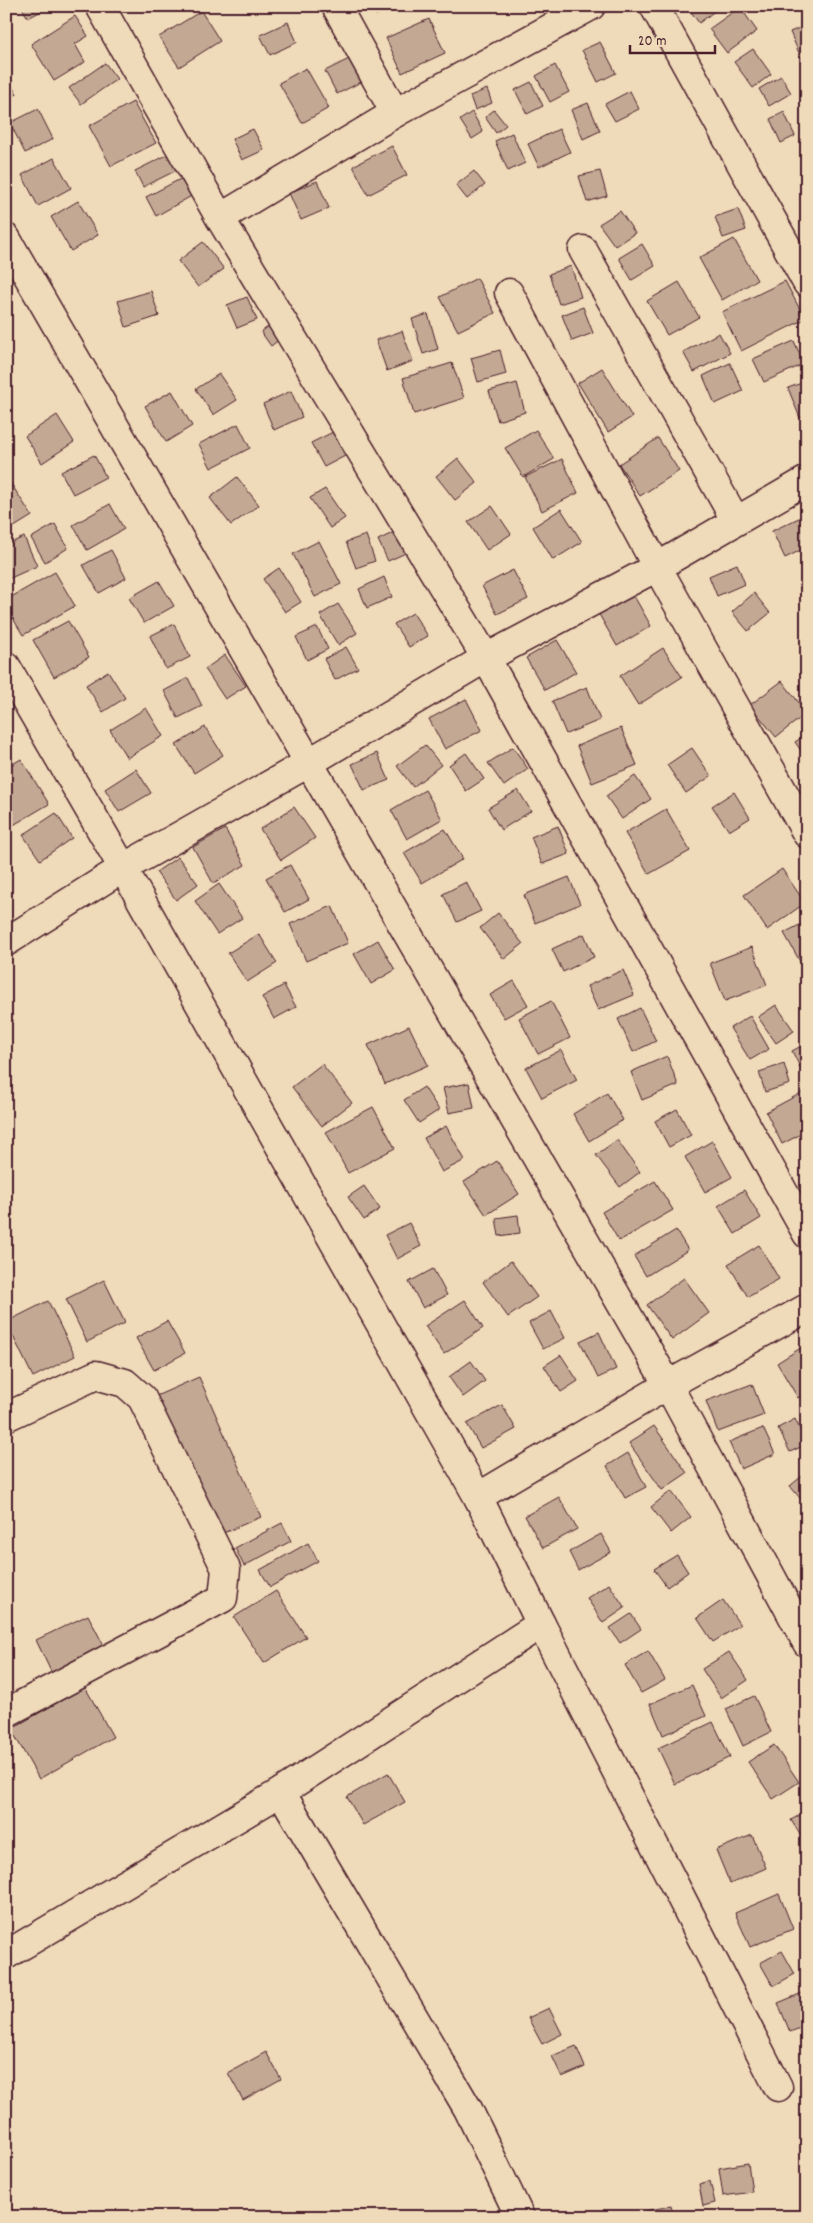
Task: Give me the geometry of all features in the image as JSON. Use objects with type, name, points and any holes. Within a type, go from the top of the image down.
[{"type":"street","points":[[100,6],[220,218],[486,658],[807,1234]]},
{"type":"street","points":[[336,6],[395,113]]},
{"type":"street","points":[[220,218],[395,113],[590,6]]},
{"type":"street","points":[[654,6],[807,283]]},
{"type":"street","points":[[6,238],[668,1385],[807,1643]]},
{"type":"street","points":[[583,250],[736,521]]},
{"type":"street","points":[[509,293],[657,566],[807,834]]},
{"type":"street","points":[[6,942],[123,868],[310,762],[486,658],[657,566],[807,480]]},
{"type":"street","points":[[6,666],[123,868],[478,1497],[778,2088]]},
{"type":"street","points":[[478,1497],[668,1385],[807,1308]]},
{"type":"street","points":[[6,1417],[96,1375],[125,1383],[142,1398],[226,1569],[223,1598],[6,1713]]},
{"type":"street","points":[[6,1955],[281,1792],[541,1624]]},
{"type":"street","points":[[281,1792],[468,2109],[520,2217]]},
{"type":"building","points":[[21,6],[51,6],[28,18]]},
{"type":"building","points":[[371,6],[392,6],[376,15]]},
{"type":"building","points":[[687,6],[721,6],[699,23]]},
{"type":"building","points":[[740,7],[757,31],[727,53],[709,29]]},
{"type":"building","points":[[201,11],[220,41],[179,67],[159,37]]},
{"type":"building","points":[[75,16],[88,36],[75,44],[85,62],[54,81],[31,44]]},
{"type":"building","points":[[429,19],[445,53],[402,73],[386,38]]},
{"type":"building","points":[[288,22],[297,42],[270,55],[260,35]]},
{"type":"building","points":[[807,25],[807,58],[802,60],[790,32]]},
{"type":"building","points":[[600,42],[616,73],[598,82],[582,50]]},
{"type":"building","points":[[753,49],[771,74],[753,88],[734,62]]},
{"type":"building","points":[[349,59],[361,82],[337,94],[325,71]]},
{"type":"building","points":[[105,63],[117,79],[81,104],[69,88]]},
{"type":"building","points":[[555,65],[569,92],[550,102],[536,76]]},
{"type":"building","points":[[306,68],[329,108],[302,123],[279,83]]},
{"type":"building","points":[[781,76],[791,93],[769,106],[759,89]]},
{"type":"building","points":[[6,77],[17,94],[6,101]]},
{"type":"building","points":[[531,82],[543,106],[527,114],[515,90]]},
{"type":"building","points":[[487,89],[492,103],[475,110],[470,96]]},
{"type":"building","points":[[630,91],[639,109],[615,121],[605,104]]},
{"type":"building","points":[[133,102],[156,143],[111,166],[89,126]]},
{"type":"building","points":[[588,103],[600,131],[583,139],[571,110]]},
{"type":"building","points":[[38,109],[53,139],[25,153],[10,123]]},
{"type":"building","points":[[494,110],[506,125],[496,133],[485,117]]},
{"type":"building","points":[[472,112],[483,132],[472,139],[460,120]]},
{"type":"building","points":[[784,112],[795,136],[781,143],[770,119]]},
{"type":"building","points":[[253,129],[264,150],[242,160],[232,139]]},
{"type":"building","points":[[559,129],[570,152],[539,167],[528,144]]},
{"type":"building","points":[[512,133],[525,163],[508,171],[495,141]]},
{"type":"building","points":[[392,146],[407,175],[368,195],[353,166]]},
{"type":"building","points":[[169,154],[177,170],[143,187],[135,171]]},
{"type":"building","points":[[54,158],[71,188],[38,206],[22,175]]},
{"type":"building","points":[[474,171],[485,185],[467,199],[456,185]]},
{"type":"building","points":[[600,171],[607,196],[587,202],[579,176]]},
{"type":"building","points":[[186,176],[195,194],[156,216],[146,197]]},
{"type":"building","points":[[317,181],[329,208],[301,220],[289,193]]},
{"type":"building","points":[[78,201],[98,235],[71,251],[51,217]]},
{"type":"building","points":[[738,209],[746,230],[723,238],[715,217]]},
{"type":"building","points":[[620,211],[635,233],[615,246],[599,224]]},
{"type":"building","points":[[734,239],[757,280],[722,300],[699,258]]},
{"type":"building","points":[[203,242],[224,269],[198,287],[178,261]]},
{"type":"building","points":[[642,244],[655,266],[632,280],[619,258]]},
{"type":"building","points":[[571,266],[581,297],[559,304],[549,274]]},
{"type":"building","points":[[477,278],[495,313],[458,331],[440,297]]},
{"type":"building","points":[[785,281],[805,319],[741,351],[722,312]]},
{"type":"building","points":[[679,282],[699,317],[667,335],[647,301]]},
{"type":"building","points":[[151,291],[159,316],[126,327],[118,301]]},
{"type":"building","points":[[247,297],[257,320],[237,328],[227,305]]},
{"type":"building","points":[[583,307],[593,333],[572,341],[562,315]]},
{"type":"building","points":[[428,314],[438,349],[423,354],[412,319]]},
{"type":"building","points":[[276,321],[286,334],[271,346],[261,332]]},
{"type":"building","points":[[402,331],[413,361],[387,371],[376,340]]},
{"type":"building","points":[[719,333],[730,353],[694,372],[683,352]]},
{"type":"building","points":[[794,341],[804,364],[764,382],[753,359]]},
{"type":"building","points":[[500,350],[506,374],[478,382],[471,358]]},
{"type":"building","points":[[452,363],[464,398],[414,414],[403,378]]},
{"type":"building","points":[[730,363],[743,391],[715,404],[703,376]]},
{"type":"building","points":[[602,368],[632,417],[608,432],[578,383]]},
{"type":"building","points":[[219,374],[237,400],[213,415],[196,389]]},
{"type":"building","points":[[807,381],[807,416],[800,418],[788,388]]},
{"type":"building","points":[[517,383],[525,412],[498,421],[489,391]]},
{"type":"building","points":[[172,391],[192,426],[166,442],[145,406]]},
{"type":"building","points":[[291,391],[302,417],[274,430],[263,404]]},
{"type":"building","points":[[57,415],[74,442],[42,463],[25,436]]},
{"type":"building","points":[[238,424],[250,448],[211,468],[199,444]]},
{"type":"building","points":[[536,430],[554,459],[523,477],[505,448]]},
{"type":"building","points":[[333,432],[345,456],[324,467],[311,443]]},
{"type":"building","points":[[658,438],[679,471],[640,496],[619,464]]},
{"type":"building","points":[[94,455],[106,477],[73,494],[61,472]]},
{"type":"building","points":[[458,458],[477,483],[455,500],[436,476]]},
{"type":"building","points":[[562,459],[578,493],[542,511],[525,477]]},
{"type":"building","points":[[6,476],[32,516],[6,532]]},
{"type":"building","points":[[237,477],[259,505],[231,525],[210,498]]},
{"type":"building","points":[[325,489],[345,518],[330,528],[310,498]]},
{"type":"building","points":[[110,504],[124,529],[87,550],[73,525]]},
{"type":"building","points":[[492,506],[511,534],[487,550],[468,522]]},
{"type":"building","points":[[561,509],[582,542],[553,560],[533,527]]},
{"type":"building","points":[[805,515],[807,519],[807,547],[785,558],[772,531]]},
{"type":"building","points":[[55,524],[68,548],[45,562],[31,538]]},
{"type":"building","points":[[401,529],[410,551],[388,561],[378,540]]},
{"type":"building","points":[[366,535],[375,561],[356,568],[346,542]]},
{"type":"building","points":[[24,537],[37,566],[6,580],[6,545]]},
{"type":"building","points":[[319,541],[341,584],[315,597],[293,554]]},
{"type":"building","points":[[111,550],[126,578],[99,593],[83,565]]},
{"type":"building","points":[[737,564],[745,584],[717,596],[709,576]]},
{"type":"building","points":[[279,568],[301,602],[285,612],[263,579]]},
{"type":"building","points":[[513,570],[528,599],[497,614],[482,586]]},
{"type":"building","points":[[55,572],[75,606],[23,635],[6,607],[6,600]]},
{"type":"building","points":[[384,577],[392,597],[367,608],[359,589]]},
{"type":"building","points":[[159,581],[174,606],[144,623],[129,598]]},
{"type":"building","points":[[630,589],[651,626],[617,646],[596,609]]},
{"type":"building","points":[[754,593],[770,613],[748,631],[732,612]]},
{"type":"building","points":[[338,604],[357,633],[338,645],[320,615]]},
{"type":"building","points":[[413,613],[428,636],[409,647],[394,624]]},
{"type":"building","points":[[68,621],[89,657],[54,677],[33,640]]},
{"type":"building","points":[[174,624],[190,657],[166,669],[150,636]]},
{"type":"building","points":[[317,627],[328,649],[307,660],[296,637]]},
{"type":"building","points":[[557,640],[576,672],[545,690],[526,658]]},
{"type":"building","points":[[346,647],[358,668],[335,680],[324,659]]},
{"type":"building","points":[[663,648],[682,677],[638,705],[620,676]]},
{"type":"building","points":[[225,655],[246,686],[225,699],[205,669]]},
{"type":"building","points":[[108,671],[125,698],[103,712],[86,685]]},
{"type":"building","points":[[188,678],[202,706],[178,718],[164,691]]},
{"type":"building","points":[[782,681],[807,713],[776,737],[750,705]]},
{"type":"building","points":[[587,687],[600,720],[566,734],[552,701]]},
{"type":"building","points":[[466,699],[482,730],[445,749],[429,719]]},
{"type":"building","points":[[146,708],[163,736],[127,758],[110,730]]},
{"type":"building","points":[[205,727],[223,755],[194,773],[176,745]]},
{"type":"building","points":[[621,728],[637,765],[592,783],[577,746]]},
{"type":"building","points":[[807,734],[807,759],[795,742]]},
{"type":"building","points":[[425,745],[441,765],[413,787],[397,766]]},
{"type":"building","points":[[513,747],[528,769],[504,786],[488,763]]},
{"type":"building","points":[[692,748],[711,776],[686,793],[667,765]]},
{"type":"building","points":[[377,753],[389,780],[364,790],[352,764]]},
{"type":"building","points":[[466,753],[484,779],[466,791],[449,765]]},
{"type":"building","points":[[21,759],[49,804],[10,827],[6,820],[6,768]]},
{"type":"building","points":[[136,769],[151,793],[119,812],[105,789]]},
{"type":"building","points":[[635,776],[651,799],[622,819],[606,796]]},
{"type":"building","points":[[425,790],[442,819],[407,839],[391,810]]},
{"type":"building","points":[[518,790],[531,811],[501,830],[488,808]]},
{"type":"building","points":[[734,792],[750,818],[729,831],[712,806]]},
{"type":"building","points":[[294,807],[315,838],[281,860],[260,829]]},
{"type":"building","points":[[666,809],[690,851],[649,874],[625,833]]},
{"type":"building","points":[[56,813],[72,838],[40,860],[23,835]]},
{"type":"building","points":[[558,826],[569,854],[542,864],[531,837]]},
{"type":"building","points":[[225,829],[245,865],[213,883],[193,847]]},
{"type":"building","points":[[445,829],[463,859],[422,883],[404,853]]},
{"type":"building","points":[[178,857],[198,884],[176,900],[156,872]]},
{"type":"building","points":[[290,865],[309,899],[285,912],[266,878]]},
{"type":"building","points":[[782,869],[805,903],[767,930],[744,895]]},
{"type":"building","points":[[569,877],[580,904],[535,923],[524,895]]},
{"type":"building","points":[[466,882],[481,911],[457,922],[443,894]]},
{"type":"building","points":[[219,884],[242,918],[217,934],[195,901]]},
{"type":"building","points":[[332,906],[348,943],[306,961],[290,924]]},
{"type":"building","points":[[498,913],[523,944],[504,959],[480,928]]},
{"type":"building","points":[[807,921],[807,962],[802,965],[784,933]]},
{"type":"building","points":[[259,934],[277,963],[247,982],[228,953]]},
{"type":"building","points":[[584,934],[594,957],[563,972],[552,949]]},
{"type":"building","points":[[378,940],[395,970],[371,984],[354,954]]},
{"type":"building","points":[[752,947],[767,985],[725,1001],[710,963]]},
{"type":"building","points":[[623,970],[634,995],[598,1010],[587,986]]},
{"type":"building","points":[[514,981],[528,1005],[504,1018],[490,995]]},
{"type":"building","points":[[284,985],[296,1007],[274,1019],[262,997]]},
{"type":"building","points":[[551,1001],[570,1038],[538,1054],[519,1018]]},
{"type":"building","points":[[776,1005],[794,1031],[776,1043],[758,1017]]},
{"type":"building","points":[[640,1008],[656,1041],[633,1052],[618,1019]]},
{"type":"building","points":[[750,1016],[769,1049],[750,1060],[730,1028]]},
{"type":"building","points":[[409,1026],[428,1065],[385,1084],[368,1045]]},
{"type":"building","points":[[807,1043],[807,1071],[803,1073],[792,1051]]},
{"type":"building","points":[[561,1050],[577,1080],[542,1098],[526,1068]]},
{"type":"building","points":[[667,1056],[678,1085],[642,1100],[631,1072]]},
{"type":"building","points":[[322,1064],[352,1103],[322,1126],[292,1087]]},
{"type":"building","points":[[784,1064],[790,1084],[765,1092],[759,1072]]},
{"type":"building","points":[[469,1083],[474,1108],[449,1113],[443,1088]]},
{"type":"building","points":[[424,1087],[439,1110],[419,1123],[404,1100]]},
{"type":"building","points":[[807,1090],[807,1131],[782,1144],[766,1112]]},
{"type":"building","points":[[607,1093],[623,1120],[589,1141],[573,1114]]},
{"type":"building","points":[[373,1107],[395,1148],[348,1173],[326,1132]]},
{"type":"building","points":[[677,1109],[691,1135],[669,1147],[655,1121]]},
{"type":"building","points":[[446,1126],[465,1160],[442,1172],[424,1138]]},
{"type":"building","points":[[617,1140],[640,1172],[620,1187],[596,1155]]},
{"type":"building","points":[[712,1141],[732,1177],[705,1192],[685,1157]]},
{"type":"building","points":[[497,1161],[519,1194],[486,1215],[464,1182]]},
{"type":"building","points":[[655,1181],[673,1210],[619,1241],[602,1212]]},
{"type":"building","points":[[364,1186],[380,1209],[364,1220],[348,1197]]},
{"type":"building","points":[[744,1190],[761,1218],[735,1234],[718,1206]]},
{"type":"building","points":[[518,1215],[520,1233],[499,1236],[496,1218]]},
{"type":"building","points":[[409,1223],[421,1246],[397,1259],[385,1235]]},
{"type":"building","points":[[676,1230],[688,1250],[646,1276],[634,1256]]},
{"type":"building","points":[[759,1245],[779,1279],[748,1297],[728,1264]]},
{"type":"building","points":[[511,1261],[537,1297],[508,1317],[483,1282]]},
{"type":"building","points":[[433,1269],[447,1295],[423,1308],[409,1282]]},
{"type":"building","points":[[684,1278],[709,1313],[672,1340],[647,1305]]},
{"type":"building","points":[[104,1280],[125,1323],[87,1342],[66,1299]]},
{"type":"building","points":[[465,1300],[483,1328],[444,1354],[425,1326]]},
{"type":"building","points":[[48,1301],[75,1356],[33,1377],[6,1322]]},
{"type":"building","points":[[551,1311],[565,1338],[543,1349],[529,1323]]},
{"type":"building","points":[[167,1321],[185,1353],[154,1370],[136,1338]]},
{"type":"building","points":[[599,1332],[616,1369],[598,1378],[580,1341]]},
{"type":"building","points":[[807,1344],[807,1393],[798,1398],[777,1363]]},
{"type":"building","points":[[561,1355],[578,1381],[561,1392],[544,1366]]},
{"type":"building","points":[[471,1361],[485,1381],[463,1397],[449,1377]]},
{"type":"building","points":[[6,1374],[12,1385],[6,1388]]},
{"type":"building","points":[[199,1377],[261,1517],[216,1536],[154,1397]]},
{"type":"building","points":[[752,1384],[764,1415],[718,1432],[706,1401]]},
{"type":"building","points":[[502,1405],[516,1429],[481,1448],[467,1424]]},
{"type":"building","points":[[795,1419],[807,1444],[790,1452],[778,1428]]},
{"type":"building","points":[[654,1426],[687,1473],[662,1490],[629,1443]]},
{"type":"building","points":[[763,1428],[775,1454],[741,1469],[729,1442]]},
{"type":"building","points":[[628,1453],[646,1487],[625,1498],[607,1466]]},
{"type":"building","points":[[807,1472],[807,1503],[805,1504],[790,1486]]},
{"type":"building","points":[[671,1491],[691,1517],[671,1533],[651,1507]]},
{"type":"building","points":[[559,1497],[577,1529],[543,1548],[525,1516]]},
{"type":"building","points":[[282,1523],[291,1541],[244,1566],[235,1548]]},
{"type":"building","points":[[601,1534],[611,1552],[578,1570],[569,1552]]},
{"type":"building","points":[[308,1543],[318,1561],[270,1587],[260,1570]]},
{"type":"building","points":[[677,1555],[688,1572],[667,1587],[654,1569]]},
{"type":"building","points":[[609,1584],[625,1608],[603,1623],[587,1598]]},
{"type":"building","points":[[276,1591],[306,1637],[264,1663],[234,1617]]},
{"type":"building","points":[[723,1600],[740,1625],[713,1642],[697,1618]]},
{"type":"building","points":[[631,1614],[641,1629],[620,1643],[610,1628]]},
{"type":"building","points":[[88,1615],[108,1654],[55,1680],[36,1640]]},
{"type":"building","points":[[648,1651],[665,1680],[641,1693],[625,1665]]},
{"type":"building","points":[[729,1652],[748,1680],[721,1698],[702,1669]]},
{"type":"building","points":[[692,1685],[706,1716],[663,1735],[650,1704]]},
{"type":"building","points":[[85,1687],[113,1737],[39,1779],[11,1729]]},
{"type":"building","points":[[754,1696],[771,1732],[743,1746],[726,1709]]},
{"type":"building","points":[[713,1722],[730,1757],[675,1784],[658,1748]]},
{"type":"building","points":[[774,1745],[799,1782],[773,1799],[748,1762]]},
{"type":"building","points":[[388,1773],[405,1802],[363,1825],[347,1797]]},
{"type":"building","points":[[807,1811],[807,1840],[804,1841],[791,1820]]},
{"type":"building","points":[[752,1835],[766,1868],[730,1884],[716,1850]]},
{"type":"building","points":[[779,1894],[793,1929],[750,1947],[735,1913]]},
{"type":"building","points":[[782,1951],[795,1974],[773,1986],[760,1963]]},
{"type":"building","points":[[807,1991],[807,2025],[790,2032],[778,2003]]},
{"type":"building","points":[[549,2008],[562,2034],[542,2044],[528,2018]]},
{"type":"building","points":[[576,2046],[585,2067],[562,2077],[552,2056]]},
{"type":"building","points":[[266,2052],[281,2079],[243,2100],[228,2073]]},
{"type":"building","points":[[748,2163],[752,2192],[723,2196],[719,2168]]},
{"type":"building","points":[[710,2181],[715,2203],[703,2206],[699,2184]]},
{"type":"building","points":[[671,2206],[674,2217],[646,2217],[645,2211]]},
{"type":"building","points":[[626,2212],[627,2217],[601,2217],[601,2215]]}]
